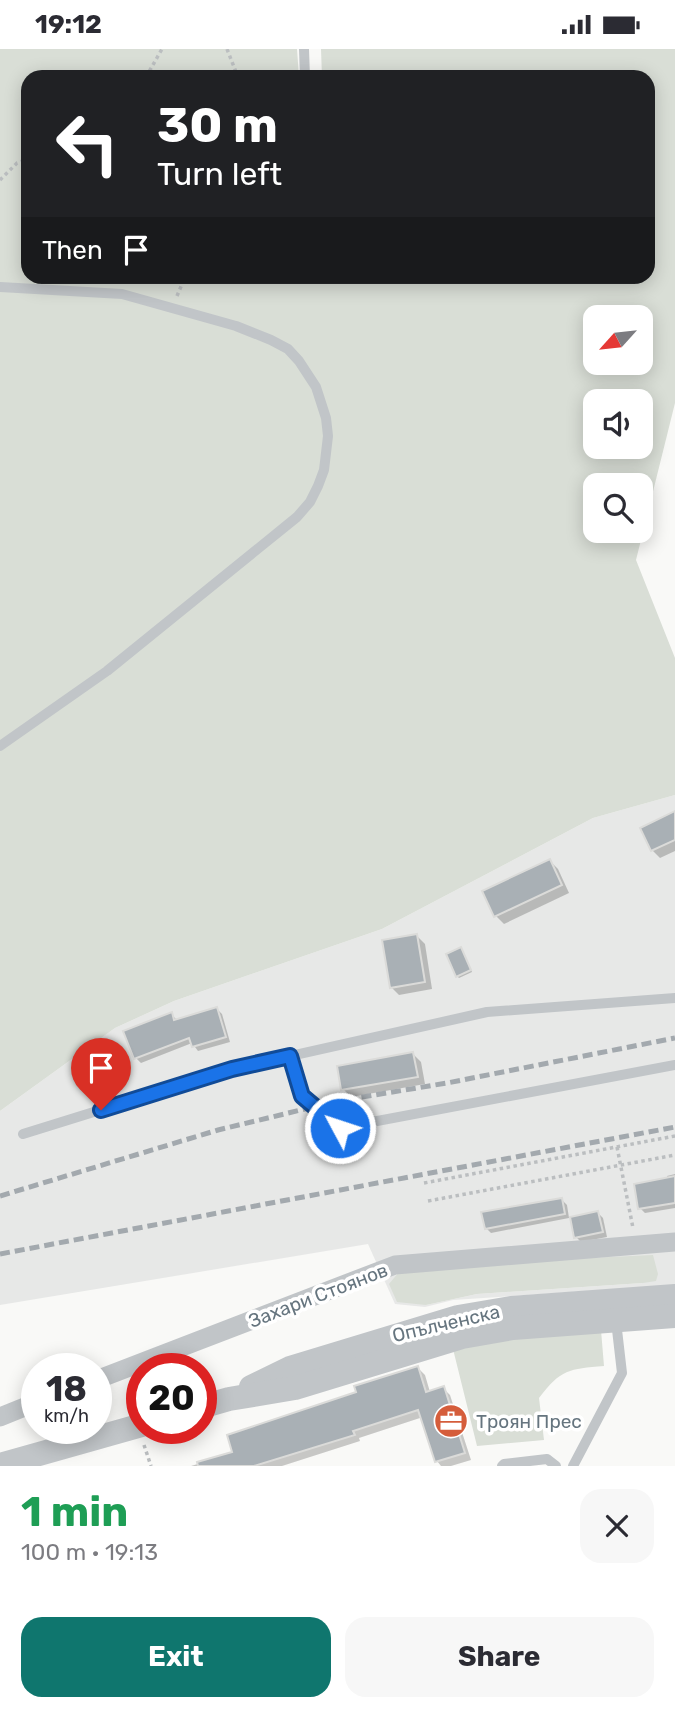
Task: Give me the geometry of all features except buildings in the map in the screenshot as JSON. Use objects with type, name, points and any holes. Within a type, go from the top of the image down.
[{"type":"street","name":"Захари Стоянов","points":[[112,1374],[395,1265],[675,1243]]},
{"type":"street","name":"Опълченска","points":[[229,1399],[290,1368],[458,1317],[511,1308],[675,1296]]},
{"type":"street","name":"Опълченска","points":[[217,1402],[295,1388],[462,1337],[513,1328],[675,1316]]},
{"type":"street","points":[[0,1417],[21,1408]]},
{"type":"street","points":[[0,1465],[126,1430]]},
{"type":"lane","points":[[303,49],[304,70]]},
{"type":"lane","points":[[0,287],[122,294],[236,326],[271,339],[288,349],[316,387],[326,418],[327,453],[318,486],[310,502],[297,517],[107,671],[0,746]]},
{"type":"lane","points":[[23,1134],[232,1069],[487,1012],[675,998]]},
{"type":"lane","points":[[290,1056],[302,1096],[340,1128],[675,1065]]},
{"type":"lane","points":[[573,1466],[621,1373],[616,1320]]},
{"type":"lane","points":[[502,1466],[547,1459],[556,1466]]},
{"type":"path","points":[[150,70],[162,49]]},
{"type":"path","points":[[227,49],[235,70]]},
{"type":"path","points":[[0,180],[21,162]]},
{"type":"path","points":[[173,307],[182,284]]},
{"type":"path","points":[[424,1183],[675,1136]]},
{"type":"path","points":[[617,1147],[637,1247]]},
{"type":"path","points":[[428,1201],[675,1154]]},
{"type":"shaded area","points":[[0,49],[297,49],[298,70],[21,70],[21,284],[655,284],[655,70],[322,70],[321,49],[675,49],[675,403],[653,492],[653,473],[583,473],[583,543],[640,543],[636,560],[675,658],[675,795],[593,818],[382,929],[174,1001],[115,1028],[0,1111]]},
{"type":"shaded area","points":[[675,795],[675,1285],[453,1300],[425,1307],[395,1304],[368,1244],[0,1305],[0,1111],[115,1028],[174,1001],[382,929],[593,818]],"holes":[[[399,1272],[643,1283],[477,1294],[426,1305]]]},
{"type":"shaded area","points":[[653,1255],[658,1274],[656,1281],[643,1283],[477,1294],[426,1305],[397,1302],[389,1284],[399,1272],[458,1264]]},
{"type":"shaded area","points":[[601,1330],[604,1366],[567,1372],[554,1381],[539,1398],[544,1440],[477,1446],[453,1349],[510,1339]]},
{"type":"railway","points":[[0,1196],[218,1130],[338,1101],[447,1083],[675,1038]]},
{"type":"railway","points":[[0,1254],[675,1127]]},
{"type":"place","name":"Троян Прес","points":[[451,1421]]},
{"type":"route","points":[[101,1110],[232,1069],[290,1056],[302,1096],[340,1128]]}]
